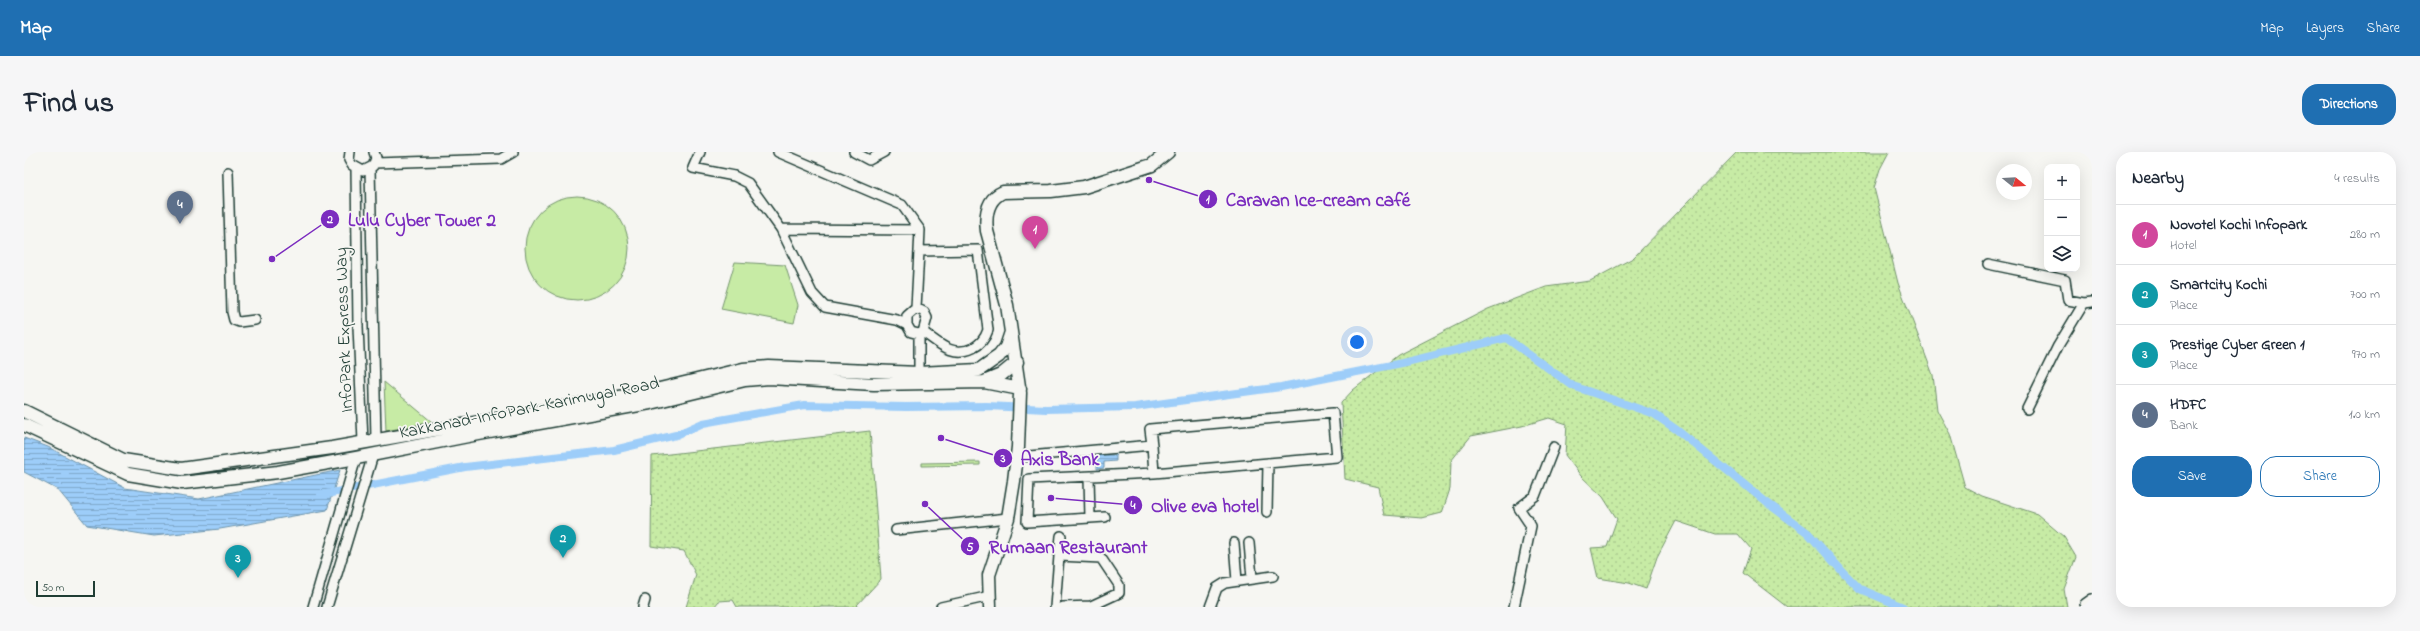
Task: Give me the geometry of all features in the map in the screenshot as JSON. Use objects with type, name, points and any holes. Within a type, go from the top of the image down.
[{"type":"main road","points":[[990,601],[989,575],[1008,518],[1018,457],[1020,418],[1020,391],[1017,362],[1007,305],[986,220],[991,201],[996,195],[1003,192],[1051,192],[1092,185],[1152,165],[1168,152]]},
{"type":"main road","name":"Kakkanad-InfoPark-Karimugal Road","points":[[24,425],[128,474],[182,483],[355,463],[373,454],[650,403],[745,380],[978,370],[999,356],[1006,347],[1011,332]]},
{"type":"main road","name":"Kakkanad-InfoPark-Karimugal Road","points":[[24,412],[110,455],[129,462],[165,468],[189,468],[332,448],[647,392],[743,369],[769,367],[835,376],[874,384],[984,382],[1001,375],[1017,362]]},
{"type":"main road","points":[[984,382],[1020,391]]},
{"type":"street","name":"InfoPark Express Way","points":[[350,152],[350,163],[356,169],[358,313],[363,442]]},
{"type":"street","name":"InfoPark Express Way","points":[[374,152],[372,166],[376,439]]},
{"type":"street","points":[[356,169],[363,171],[372,166],[501,159],[513,152]]},
{"type":"street","points":[[700,152],[694,168],[734,176],[748,183],[781,229],[812,292],[825,307],[876,315],[907,325]]},
{"type":"street","points":[[778,152],[902,205],[920,230],[916,308],[907,316],[907,325],[911,332],[921,333],[945,348],[964,353],[977,346],[986,338],[988,330],[978,250],[919,251]]},
{"type":"street","points":[[854,152],[869,160],[884,152]]},
{"type":"street","points":[[228,172],[232,312],[234,320],[240,322],[255,320]]},
{"type":"street","points":[[781,229],[920,230]]},
{"type":"street","points":[[1988,264],[2065,280],[2068,300],[2088,302],[2058,346],[2027,409]]},
{"type":"street","points":[[916,308],[924,312],[927,318],[921,333],[919,373]]},
{"type":"street","points":[[1105,517],[1027,522],[1029,479],[1154,473],[1337,457],[1333,413],[1150,429],[1154,473]]},
{"type":"street","points":[[1018,457],[1152,445]]},
{"type":"street","points":[[1514,607],[1531,526],[1519,508],[1535,496],[1554,447]]},
{"type":"street","points":[[327,607],[339,561],[373,454]]},
{"type":"street","points":[[313,607],[326,557],[355,463]]},
{"type":"street","points":[[1267,512],[1268,463]]},
{"type":"street","points":[[1089,477],[1090,518]]},
{"type":"street","points":[[896,530],[1008,518]]},
{"type":"street","points":[[1055,607],[1061,536]]},
{"type":"street","points":[[1249,542],[1252,578]]},
{"type":"street","points":[[1234,543],[1238,581]]},
{"type":"street","points":[[1059,556],[1101,558],[1120,585],[1119,593],[1091,606],[1063,607]]},
{"type":"street","points":[[1210,607],[1217,588],[1225,583],[1273,576]]},
{"type":"street","points":[[941,607],[990,601]]},
{"type":"green space","points":[[1737,152],[1889,152],[1880,169],[1874,188],[1898,283],[1933,375],[1937,410],[1950,434],[1965,487],[1982,496],[2037,514],[2064,537],[2076,557],[2064,589],[2067,607],[1787,607],[1743,573],[1751,549],[1738,534],[1715,534],[1676,521],[1657,557],[1646,589],[1629,583],[1598,578],[1591,548],[1607,547],[1617,519],[1603,497],[1581,476],[1565,455],[1567,424],[1549,418],[1522,426],[1471,436],[1451,461],[1450,489],[1442,513],[1422,518],[1384,515],[1378,487],[1345,479],[1341,403],[1353,390],[1398,355],[1488,309],[1546,287],[1590,281],[1633,258]]},
{"type":"green space","points":[[577,196],[597,200],[614,211],[625,228],[629,248],[625,268],[614,285],[597,296],[577,300],[557,296],[540,285],[529,268],[525,248],[529,228],[540,211],[557,200]]},
{"type":"green space","points":[[735,262],[785,265],[798,305],[794,323],[721,309]]},
{"type":"green space","points":[[384,382],[432,422],[386,431]]},
{"type":"green space","points":[[870,431],[881,579],[857,605],[859,607],[737,607],[733,600],[719,601],[714,607],[686,607],[696,575],[684,551],[651,546],[652,456]]},
{"type":"green space","points":[[980,462],[980,465],[922,466],[922,463]]},
{"type":"water","points":[[24,438],[48,447],[125,488],[199,499],[340,470],[327,510],[220,529],[154,536],[87,525],[58,490],[24,472]]},
{"type":"water","points":[[1097,455],[1116,455],[1116,461],[1104,462],[1104,468],[1097,469]]},
{"type":"waterway","points":[[321,495],[465,467],[614,450],[676,435],[703,423],[804,405],[906,407],[987,406],[1046,409],[1135,407],[1281,387],[1402,363],[1506,338],[1573,386],[1654,414],[1677,430],[1766,502],[1808,533],[1842,571]]},
{"type":"waterway","points":[[1840,569],[1860,589],[1903,607]]},
{"type":"place","name":"Caravan Ice-cream café","points":[[1149,180]]},
{"type":"place","name":"HDFC","points":[[180,224]]},
{"type":"place","name":"Novotel Kochi Infopark","points":[[1035,249]]},
{"type":"place","name":"Lulu Cyber Tower 2","points":[[272,259]]},
{"type":"place","name":"Axis Bank","points":[[941,438]]},
{"type":"place","name":"Olive eva hotel","points":[[1051,498]]},
{"type":"place","name":"Rumaan Restaurant","points":[[925,504]]},
{"type":"place","name":"Smartcity Kochi","points":[[563,558]]},
{"type":"place","name":"Prestige Cyber Green 1","points":[[238,578]]}]
